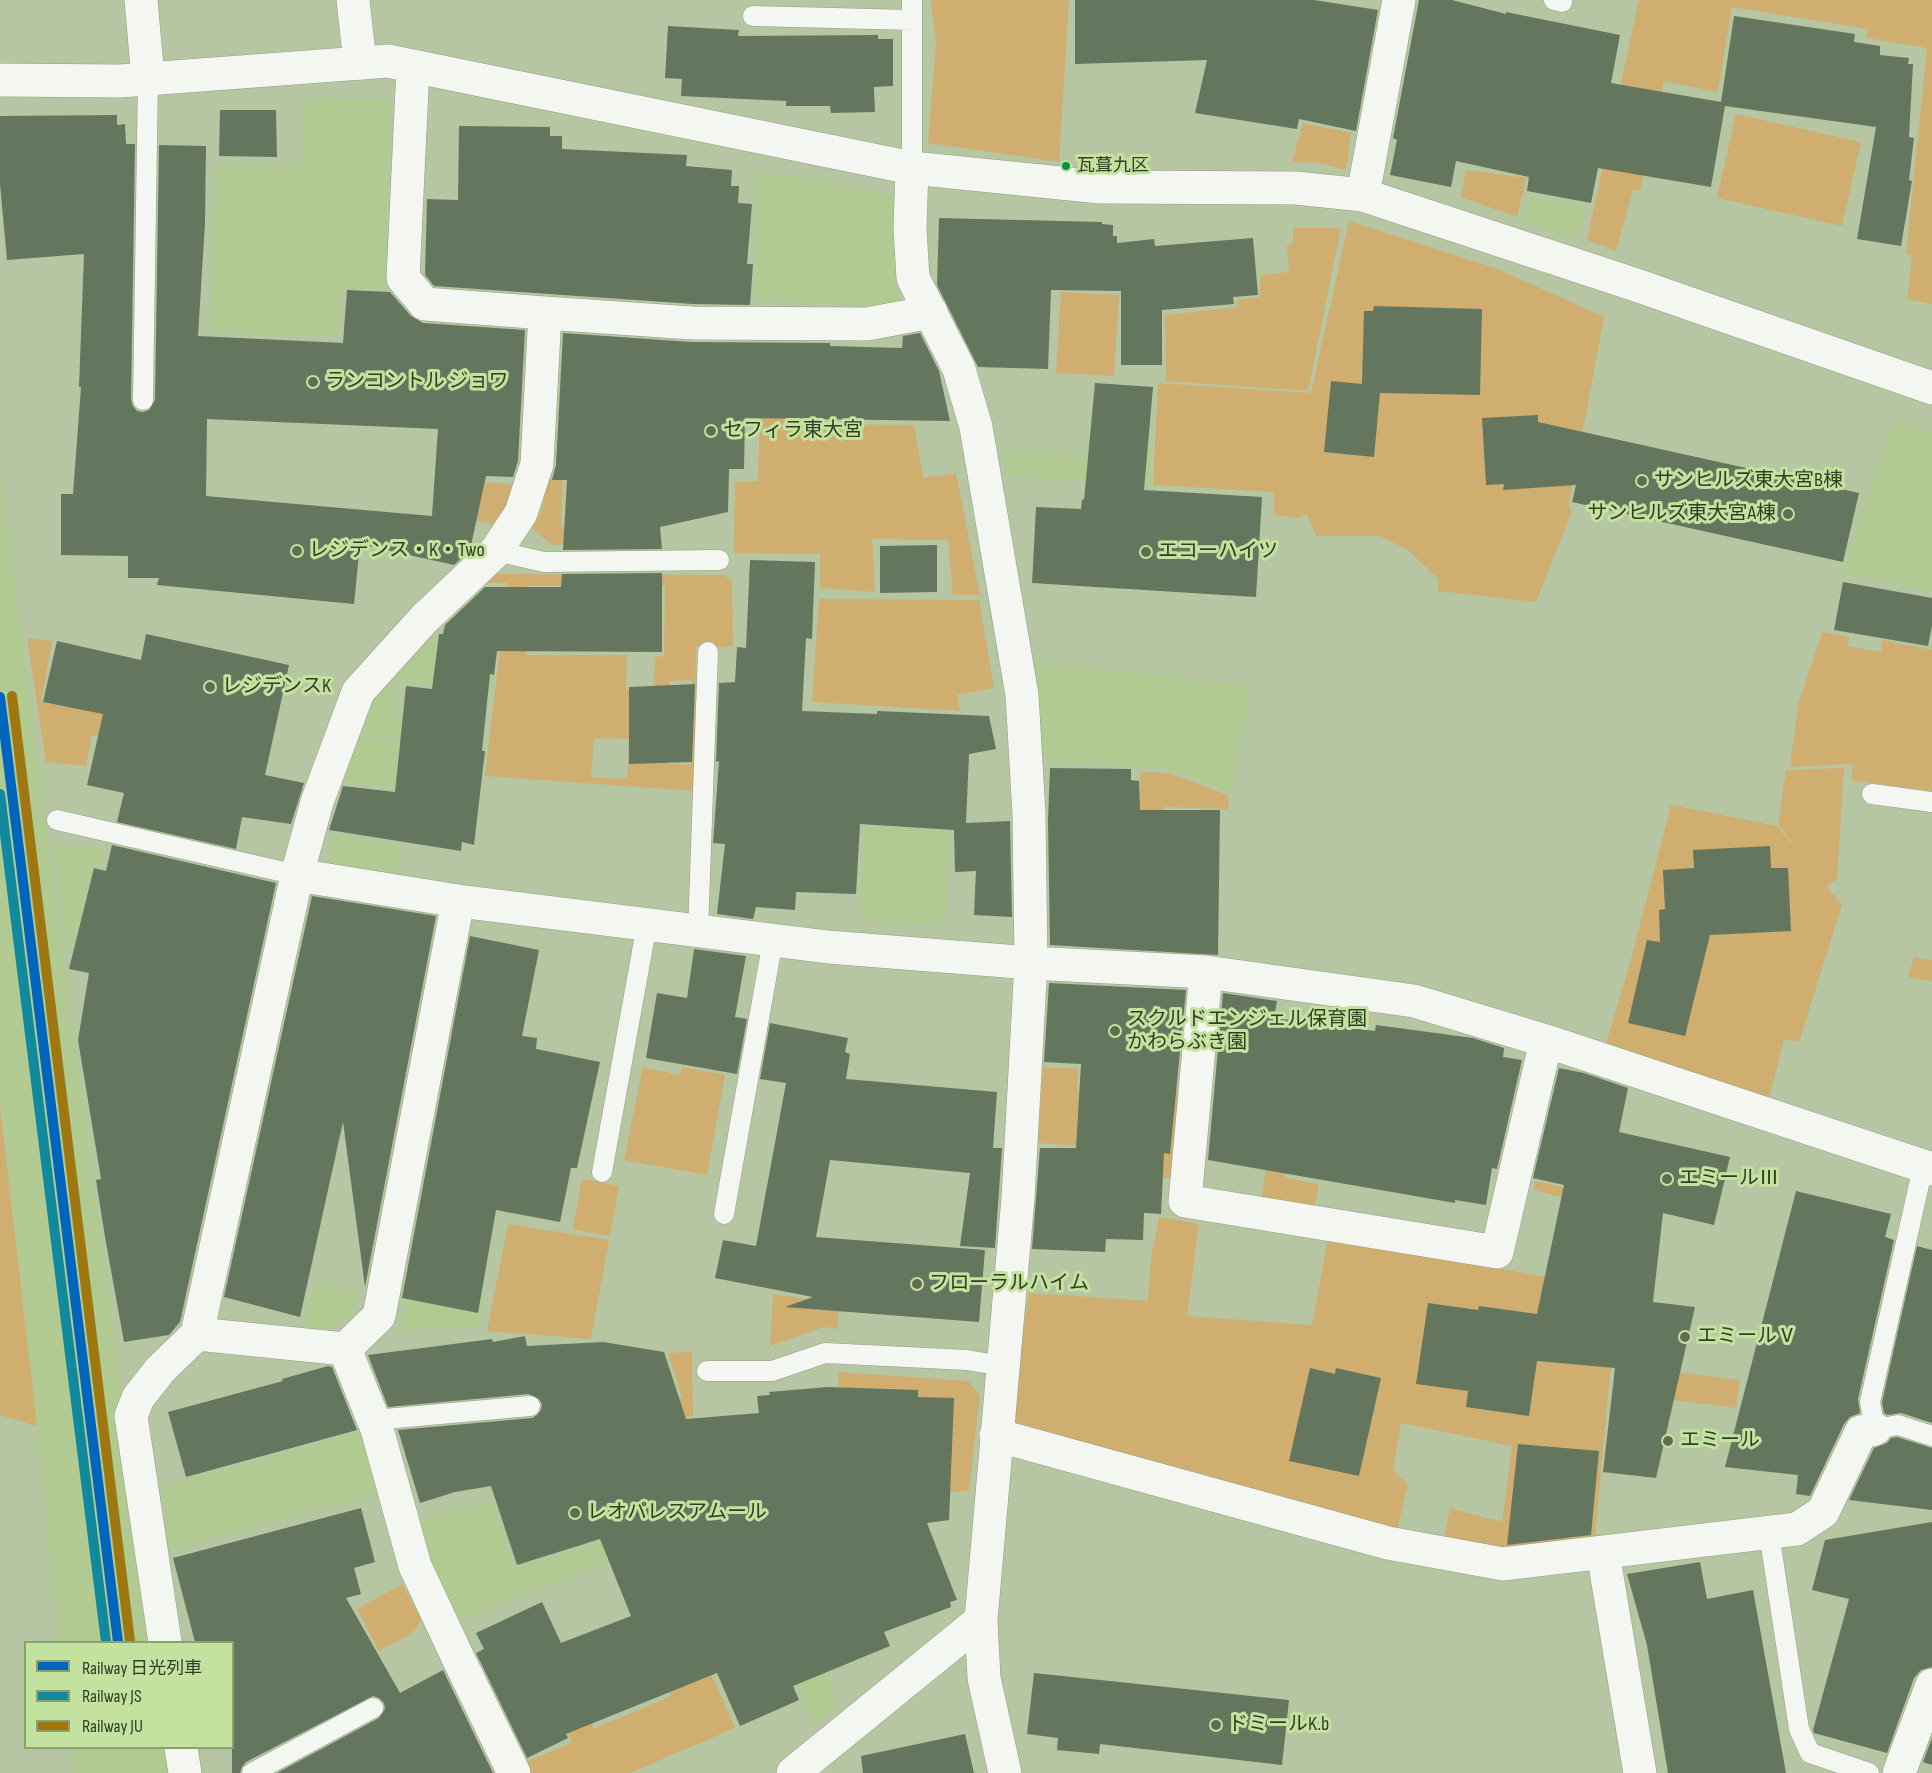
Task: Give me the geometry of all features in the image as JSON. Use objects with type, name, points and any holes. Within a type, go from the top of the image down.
[{"type":"street","points":[[141,0],[148,78]]},
{"type":"street","points":[[353,0],[360,63]]},
{"type":"street","points":[[1363,195],[1399,0]]},
{"type":"street","points":[[0,80],[120,81],[388,61],[413,68],[912,168],[1100,187],[1296,188],[1363,195],[1635,285],[1932,388]]},
{"type":"street","points":[[413,68],[403,278],[425,304],[692,323],[867,324],[931,312]]},
{"type":"street","points":[[912,168],[910,228],[913,278],[959,369],[976,427],[1022,695],[1029,814],[1031,963],[1018,1198],[981,1620],[984,1678],[1005,1773]]},
{"type":"street","points":[[165,1641],[131,1416],[138,1398],[160,1370],[197,1334],[297,875],[317,802],[358,692],[424,619],[496,551],[521,513],[537,464],[545,313]]},
{"type":"street","points":[[297,875],[458,901],[828,947],[1031,963],[1206,972],[1414,1001],[1546,1041],[1927,1168]]},
{"type":"street","points":[[197,1334],[345,1349],[380,1316],[458,901]]},
{"type":"street","points":[[1206,972],[1185,1201],[1497,1252],[1546,1041]]},
{"type":"street","points":[[345,1349],[373,1420],[415,1566],[514,1773]]},
{"type":"street","points":[[996,1435],[1389,1543],[1503,1564],[1797,1529],[1823,1512],[1861,1432],[1875,1429]]},
{"type":"street","points":[[1604,1553],[1640,1773]]},
{"type":"street","points":[[793,1773],[981,1620]]},
{"type":"street","points":[[1899,1773],[1932,1685]]},
{"type":"street","points":[[181,1749],[185,1773]]},
{"type":"lane","points":[[912,0],[912,168]]},
{"type":"lane","points":[[753,15],[912,20]]},
{"type":"lane","points":[[143,400],[148,78]]},
{"type":"lane","points":[[496,551],[544,562],[719,560]]},
{"type":"lane","points":[[698,931],[708,652]]},
{"type":"lane","points":[[1872,794],[1932,802]]},
{"type":"lane","points":[[57,820],[297,875]]},
{"type":"lane","points":[[602,1172],[647,924]]},
{"type":"lane","points":[[724,1215],[773,940]]},
{"type":"lane","points":[[1927,1168],[1870,1402],[1875,1429],[1898,1425],[1932,1436]]},
{"type":"lane","points":[[707,1371],[772,1371],[825,1353],[967,1360],[1002,1366]]},
{"type":"lane","points":[[373,1420],[530,1406]]},
{"type":"lane","points":[[1769,1533],[1799,1729],[1810,1754],[1869,1773]]},
{"type":"lane","points":[[252,1773],[374,1708]]},
{"type":"shaded area","points":[[931,0],[1069,0],[1059,162],[928,143],[936,42]]},
{"type":"shaded area","points":[[1639,0],[1932,0],[1932,304],[1907,299],[1912,256],[1906,254],[1927,48],[1866,38],[1868,29],[1732,7],[1718,92],[1664,81],[1640,190],[1633,190],[1616,251],[1587,240]]},
{"type":"shaded area","points":[[305,98],[391,100],[385,289],[340,289],[338,336],[211,332],[216,166],[302,168]]},
{"type":"shaded area","points":[[1736,114],[1861,142],[1842,226],[1717,198]]},
{"type":"shaded area","points":[[1303,123],[1351,133],[1346,170],[1315,162],[1292,163]]},
{"type":"shaded area","points":[[1466,170],[1526,178],[1517,217],[1461,197]]},
{"type":"shaded area","points":[[757,171],[895,196],[896,283],[903,308],[756,299]]},
{"type":"shaded area","points":[[1530,196],[1584,206],[1575,239],[1524,221]]},
{"type":"shaded area","points":[[1349,221],[1498,269],[1604,317],[1569,506],[1571,513],[1536,602],[1438,591],[1438,579],[1408,550],[1380,536],[1316,536],[1307,514],[1298,518],[1275,515],[1273,492],[1153,485],[1158,383],[1311,393]]},
{"type":"shaded area","points":[[1293,228],[1341,228],[1308,391],[1166,381],[1165,315],[1237,307],[1238,299],[1260,297],[1260,275],[1289,272],[1287,245],[1293,244]]},
{"type":"shaded area","points":[[1061,292],[1119,295],[1114,376],[1056,373]]},
{"type":"shaded area","points":[[760,412],[789,413],[790,424],[914,425],[923,478],[956,473],[980,595],[953,595],[948,540],[872,539],[875,592],[820,588],[820,554],[734,553],[735,482],[758,481]]},
{"type":"shaded area","points":[[1895,420],[1932,432],[1932,591],[1842,574]]},
{"type":"shaded area","points":[[1087,440],[1152,448],[1150,483],[1005,475],[1002,451],[1085,457]]},
{"type":"shaded area","points":[[0,474],[155,1641],[60,1641],[0,1091]]},
{"type":"shaded area","points":[[546,479],[563,480],[561,529],[568,530],[567,545],[552,545],[532,528],[542,511]]},
{"type":"shaded area","points":[[439,480],[511,484],[510,502],[492,524],[437,513]]},
{"type":"shaded area","points":[[494,574],[724,575],[732,581],[733,647],[696,646],[694,791],[485,776],[508,583],[487,583]],"holes":[[[527,586],[665,586],[664,656],[655,657],[654,691],[626,690],[627,655],[526,655]],[[692,680],[691,765],[668,764],[667,699],[670,699],[670,681]],[[594,738],[629,739],[627,779],[591,777]]]},
{"type":"shaded area","points":[[819,599],[979,600],[994,688],[957,695],[960,711],[812,702]]},
{"type":"shaded area","points":[[1822,632],[1849,637],[1848,646],[1881,652],[1882,640],[1932,650],[1932,791],[1851,780],[1853,764],[1790,767],[1798,705]]},
{"type":"shaded area","points":[[431,635],[437,636],[434,664],[468,669],[467,674],[493,678],[491,691],[390,679]]},
{"type":"shaded area","points":[[27,638],[52,641],[41,702],[80,709],[128,711],[125,740],[92,735],[86,766],[46,762]]},
{"type":"shaded area","points":[[1033,661],[1251,686],[1230,793],[1169,769],[1044,761]]},
{"type":"shaded area","points":[[387,683],[395,684],[392,714],[430,719],[429,740],[357,733],[368,705]]},
{"type":"shaded area","points":[[357,735],[398,742],[395,788],[341,781]]},
{"type":"shaded area","points":[[1844,768],[1837,879],[1826,886],[1842,905],[1799,1042],[1784,1039],[1769,1099],[1606,1044],[1631,959],[1671,805],[1777,826],[1801,855],[1778,824],[1786,770]]},
{"type":"shaded area","points":[[1140,772],[1168,773],[1228,795],[1229,809],[1163,807],[1162,821],[1131,821],[1140,797]]},
{"type":"shaded area","points":[[865,826],[950,831],[945,925],[859,920]]},
{"type":"shaded area","points":[[333,835],[400,845],[395,877],[337,868],[329,863]]},
{"type":"shaded area","points":[[54,843],[104,851],[101,867],[92,865],[81,921],[75,921],[71,953],[67,953]]},
{"type":"shaded area","points":[[1914,957],[1932,960],[1932,981],[1908,977]]},
{"type":"shaded area","points":[[643,1067],[680,1075],[683,1067],[725,1075],[707,1175],[624,1160]]},
{"type":"shaded area","points":[[1043,1067],[1078,1069],[1077,1091],[1181,1090],[1177,1179],[1079,1173],[1080,1146],[1038,1143]]},
{"type":"shaded area","points":[[0,1106],[37,1426],[0,1415]]},
{"type":"shaded area","points":[[1266,1170],[1286,1173],[1285,1178],[1319,1184],[1314,1209],[1261,1200]]},
{"type":"shaded area","points":[[582,1179],[619,1186],[610,1236],[573,1229]]},
{"type":"shaded area","points":[[1535,1181],[1563,1187],[1566,1198],[1533,1190]]},
{"type":"shaded area","points":[[1159,1217],[1199,1224],[1187,1316],[1312,1325],[1328,1239],[1618,1289],[1594,1547],[1504,1554],[1444,1539],[1450,1508],[1502,1522],[1512,1446],[1401,1423],[1393,1470],[1408,1485],[1397,1530],[1008,1422],[1029,1293],[1148,1301],[1151,1258]]},
{"type":"shaded area","points":[[508,1224],[609,1240],[591,1339],[487,1331]]},
{"type":"shaded area","points":[[315,1281],[319,1281],[318,1284],[358,1292],[353,1316],[315,1335],[303,1333]]},
{"type":"shaded area","points":[[410,1286],[484,1297],[480,1328],[399,1330]]},
{"type":"shaded area","points":[[773,1294],[840,1304],[837,1329],[824,1327],[770,1346]]},
{"type":"shaded area","points":[[692,1352],[693,1416],[634,1426],[633,1419],[682,1398],[668,1353]]},
{"type":"shaded area","points":[[1620,1365],[1740,1380],[1736,1408],[1616,1393]]},
{"type":"shaded area","points":[[838,1372],[968,1381],[980,1395],[969,1491],[864,1497],[842,1473]]},
{"type":"shaded area","points":[[360,1432],[378,1494],[168,1550],[162,1487]]},
{"type":"shaded area","points":[[491,1501],[514,1569],[653,1527],[658,1542],[459,1620],[437,1578],[419,1521]]},
{"type":"shaded area","points":[[402,1584],[421,1619],[409,1634],[379,1651],[357,1609]]},
{"type":"shaded area","points":[[807,1636],[838,1704],[816,1725],[780,1648]]},
{"type":"shaded area","points":[[564,1660],[594,1729],[671,1696],[668,1689],[710,1671],[735,1728],[630,1773],[529,1773],[524,1763],[572,1742],[559,1711]]},
{"type":"shaded area","points":[[72,1749],[169,1749],[172,1773],[74,1773]]},
{"type":"building","points":[[1075,0],[1314,0],[1378,10],[1356,131],[1299,119],[1297,129],[1195,113],[1207,60],[1075,64]]},
{"type":"building","points":[[1419,0],[1452,0],[1506,14],[1506,12],[1620,35],[1611,83],[1721,102],[1734,16],[1855,34],[1854,42],[1880,46],[1880,55],[1909,58],[1908,64],[1913,64],[1909,137],[1914,138],[1909,180],[1912,181],[1901,246],[1857,239],[1876,127],[1725,106],[1711,187],[1598,168],[1591,203],[1527,191],[1529,177],[1456,161],[1451,187],[1390,175],[1397,140],[1393,138]]},
{"type":"building","points":[[668,26],[739,30],[738,36],[878,35],[878,39],[893,39],[893,86],[874,87],[875,112],[831,113],[830,106],[786,106],[786,101],[681,96],[682,79],[665,78]]},
{"type":"building","points":[[220,110],[276,110],[277,157],[219,156]]},
{"type":"building","points":[[117,115],[117,125],[125,124],[126,144],[135,144],[131,400],[137,411],[149,410],[155,400],[159,145],[206,146],[205,223],[198,336],[343,343],[347,290],[390,292],[411,316],[423,323],[525,330],[518,461],[513,477],[486,476],[470,550],[454,565],[360,544],[354,604],[157,585],[159,578],[128,578],[128,556],[61,555],[61,494],[73,494],[81,387],[79,387],[84,254],[7,260],[0,184],[0,116]],"holes":[[[207,419],[438,429],[432,516],[206,496]]]},
{"type":"building","points":[[459,126],[550,127],[550,136],[562,136],[562,149],[687,155],[686,166],[732,170],[731,186],[739,186],[738,203],[752,204],[747,264],[753,264],[750,305],[693,304],[434,286],[425,275],[427,199],[458,200]]},
{"type":"building","points":[[939,218],[1102,222],[1102,224],[1113,225],[1113,236],[1117,236],[1117,243],[1154,239],[1155,246],[1253,238],[1258,295],[1233,297],[1234,304],[1162,310],[1162,365],[1121,365],[1121,291],[1051,290],[1048,369],[978,367],[937,285]]},
{"type":"building","points":[[1374,306],[1482,309],[1480,395],[1380,393],[1374,457],[1324,452],[1331,381],[1362,384],[1364,311],[1373,311]]},
{"type":"building","points":[[563,333],[691,342],[830,343],[830,346],[902,348],[903,336],[920,333],[939,371],[950,421],[745,418],[744,469],[729,469],[728,512],[660,527],[662,549],[563,550],[567,480],[552,480],[556,465]]},
{"type":"building","name":"エコーハイツ","points":[[1095,383],[1153,387],[1144,490],[1262,497],[1256,597],[1032,583],[1036,507],[1081,509],[1082,499],[1084,500]]},
{"type":"building","points":[[1538,415],[1538,422],[1859,493],[1843,562],[1572,502],[1576,485],[1503,490],[1504,484],[1486,485],[1482,418]]},
{"type":"building","points":[[937,545],[937,592],[880,593],[880,546]]},
{"type":"building","points":[[750,560],[815,562],[812,639],[806,638],[802,711],[877,714],[877,711],[989,716],[996,749],[969,754],[966,823],[1010,821],[1012,917],[974,915],[976,871],[955,872],[954,830],[860,824],[856,894],[796,892],[795,910],[756,907],[753,919],[717,914],[725,844],[713,843],[719,761],[716,762],[719,683],[735,682],[737,647],[746,648]]},
{"type":"building","points":[[662,573],[662,652],[497,651],[494,675],[490,674],[482,751],[485,751],[474,845],[462,842],[461,851],[329,830],[343,786],[395,792],[406,686],[432,689],[439,634],[443,634],[445,625],[485,587],[561,587],[562,574]]},
{"type":"building","points":[[1843,582],[1932,598],[1932,625],[1928,646],[1834,630]]},
{"type":"building","points":[[146,634],[289,665],[265,775],[304,783],[291,824],[242,817],[236,849],[117,822],[124,793],[87,785],[103,714],[43,702],[57,641],[141,660]]},
{"type":"building","points":[[695,684],[692,762],[629,764],[629,687]]},
{"type":"building","points":[[1050,768],[1131,769],[1131,780],[1139,781],[1140,810],[1220,810],[1218,955],[1050,945],[1048,820]]},
{"type":"building","points":[[112,845],[276,883],[180,1322],[169,1335],[124,1342],[96,1180],[101,1179],[78,1040],[89,973],[69,969],[94,868],[106,871]]},
{"type":"building","points":[[1770,846],[1771,868],[1788,868],[1791,931],[1710,935],[1685,1036],[1628,1023],[1647,940],[1660,942],[1659,910],[1665,909],[1663,870],[1694,868],[1693,850]]},
{"type":"building","points":[[312,896],[436,916],[365,1287],[343,1122],[300,1317],[224,1297]]},
{"type":"building","points":[[470,936],[539,950],[522,1036],[537,1038],[536,1049],[600,1062],[577,1168],[571,1168],[560,1222],[496,1210],[478,1313],[402,1298]]},
{"type":"building","points":[[694,949],[746,956],[735,1017],[747,1019],[737,1074],[646,1058],[657,993],[687,998]]},
{"type":"building","points":[[1049,983],[1186,990],[1170,1154],[1164,1153],[1161,1214],[1144,1213],[1143,1240],[1106,1239],[1105,1252],[1032,1249],[1040,1148],[1076,1148],[1081,1064],[1044,1062]]},
{"type":"building","points":[[1223,993],[1277,1001],[1274,1018],[1375,1031],[1376,1025],[1473,1038],[1504,1048],[1503,1057],[1522,1060],[1497,1169],[1492,1168],[1486,1205],[1455,1200],[1455,1203],[1208,1160]]},
{"type":"building","points":[[770,1023],[848,1038],[845,1052],[850,1054],[846,1079],[997,1092],[993,1148],[1002,1148],[995,1248],[960,1246],[970,1173],[830,1160],[816,1237],[985,1250],[979,1322],[785,1307],[813,1297],[715,1278],[723,1240],[756,1246],[786,1083],[760,1079]]},
{"type":"building","points":[[1559,1068],[1584,1073],[1628,1088],[1619,1132],[1730,1157],[1714,1225],[1663,1213],[1653,1302],[1695,1307],[1656,1478],[1603,1472],[1615,1368],[1537,1361],[1529,1416],[1466,1407],[1468,1391],[1416,1384],[1428,1303],[1478,1310],[1479,1306],[1537,1314],[1564,1185],[1533,1178]]},
{"type":"building","points":[[1796,1191],[1891,1214],[1885,1237],[1894,1240],[1858,1399],[1860,1413],[1850,1417],[1844,1424],[1810,1496],[1796,1494],[1798,1475],[1725,1467]]},
{"type":"building","points":[[1917,1246],[1932,1250],[1932,1423],[1901,1413],[1887,1415],[1884,1413],[1882,1402]]},
{"type":"building","points":[[525,1336],[527,1346],[603,1342],[664,1352],[686,1419],[759,1413],[757,1396],[770,1395],[769,1392],[828,1387],[918,1390],[918,1397],[954,1398],[949,1520],[927,1523],[957,1600],[950,1602],[951,1607],[884,1632],[890,1646],[793,1686],[799,1700],[740,1726],[717,1673],[566,1734],[568,1738],[527,1758],[476,1653],[484,1649],[476,1633],[542,1602],[561,1643],[631,1616],[600,1539],[517,1565],[491,1486],[455,1492],[420,1503],[398,1430],[532,1418],[541,1410],[542,1404],[539,1399],[529,1394],[388,1407],[368,1355],[492,1339],[493,1342]]},
{"type":"building","points":[[328,1366],[332,1367],[357,1430],[186,1477],[168,1412],[283,1381],[282,1379]]},
{"type":"building","points":[[1310,1368],[1335,1374],[1336,1368],[1381,1378],[1359,1476],[1289,1461]]},
{"type":"building","points":[[1897,1437],[1932,1448],[1932,1510],[1849,1500],[1874,1448]]},
{"type":"building","points":[[1518,1444],[1599,1451],[1591,1535],[1507,1545]]},
{"type":"building","points":[[361,1508],[375,1562],[354,1568],[361,1594],[346,1598],[400,1693],[443,1670],[493,1773],[277,1773],[379,1718],[385,1709],[384,1703],[373,1696],[246,1762],[240,1773],[232,1773],[234,1641],[195,1641],[173,1558]]},
{"type":"building","points":[[1932,1522],[1932,1667],[1921,1670],[1914,1678],[1887,1753],[1814,1733],[1849,1599],[1812,1590],[1825,1540]]},
{"type":"building","points":[[1700,1562],[1707,1599],[1753,1590],[1786,1773],[1668,1773],[1647,1645],[1627,1574]]},
{"type":"building","points":[[1034,1673],[1289,1700],[1282,1765],[1100,1744],[1099,1754],[1057,1750],[1058,1738],[1027,1734]]},
{"type":"building","points":[[965,1734],[974,1773],[863,1773],[861,1756]]},
{"type":"building","points":[[1932,1738],[1932,1765],[1923,1762]]},
{"type":"rail line","name":"JU","points":[[12,696],[130,1641]]},
{"type":"rail line","name":"日光列車","points":[[0,697],[118,1641]]},
{"type":"rail line","name":"JS","points":[[0,794],[106,1641]]},
{"type":"place","name":"瓦葺九区","points":[[1066,166]]},
{"type":"place","name":"ランコントル ジョワ","points":[[313,382]]},
{"type":"place","name":"セフィラ東大宮","points":[[711,431]]},
{"type":"place","name":"サンヒルズ東大宮B棟","points":[[1642,481]]},
{"type":"place","name":"サンヒルズ東大宮A棟","points":[[1788,514]]},
{"type":"place","name":"レジデンス・K・Two","points":[[297,551]]},
{"type":"place","name":"エコーハイツ","points":[[1146,552]]},
{"type":"place","name":"レジデンスK","points":[[210,687]]},
{"type":"place","name":"スクルドエンジェル保育園 かわらぶき園","points":[[1115,1031]]},
{"type":"place","name":"エミールⅢ","points":[[1667,1179]]},
{"type":"place","name":"フローラルハイム","points":[[917,1284]]},
{"type":"place","name":"エミールⅤ","points":[[1685,1337]]},
{"type":"place","name":"エミール","points":[[1668,1441]]},
{"type":"place","name":"レオパレスアムール","points":[[575,1513]]},
{"type":"place","name":"ドミールK.b","points":[[1216,1725]]}]
